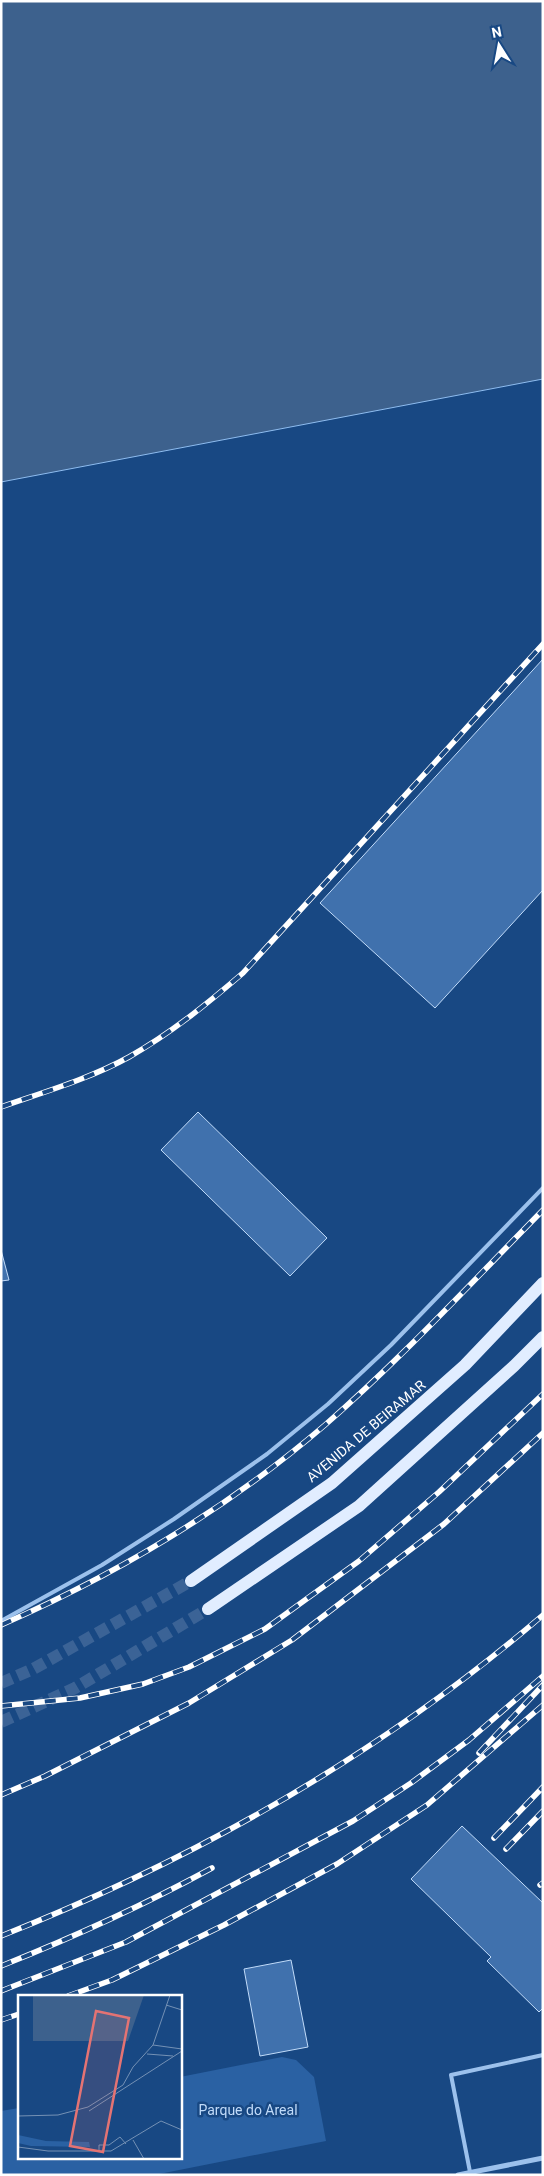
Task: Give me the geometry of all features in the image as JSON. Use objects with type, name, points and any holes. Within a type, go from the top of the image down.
[{"type":"main road","name":"AVENIDA DE BEIRAMAR","points":[[191,1581],[332,1482],[465,1365],[543,1283]]},
{"type":"main road","points":[[208,1608],[359,1506],[514,1366],[543,1337]]},
{"type":"street","points":[[458,2175],[543,2158]]},
{"type":"lane","points":[[1,1621],[102,1565],[174,1519],[267,1454],[328,1404],[392,1345],[543,1188]]},
{"type":"lane","points":[[470,2172],[451,2075],[543,2055]]},
{"type":"green space","name":"Parque do Areal","points":[[282,2057],[296,2060],[314,2077],[326,2141],[154,2175],[1,2175],[1,2111],[18,2108],[18,2158],[181,2158],[181,2077]]},
{"type":"shaded area","points":[[1,1],[543,1],[543,379],[1,482]]},
{"type":"building","points":[[543,659],[543,890],[435,1008],[320,903]]},
{"type":"building","points":[[198,1112],[327,1238],[290,1276],[161,1150]]},
{"type":"building","points":[[1,1250],[9,1280],[1,1281]]},
{"type":"building","points":[[462,1826],[543,1903],[543,2008],[539,2012],[487,1961],[491,1957],[411,1879]]},
{"type":"building","points":[[291,1960],[308,2047],[260,2056],[244,1969]]},
{"type":"tunnel","points":[[1,1683],[33,1669],[191,1581]]},
{"type":"tunnel","points":[[1,1722],[75,1688],[208,1609]]},
{"type":"railway","points":[[1,1107],[82,1079],[129,1057],[188,1018],[243,973],[543,644]]},
{"type":"railway","points":[[1,1625],[87,1584],[170,1537],[250,1484],[288,1455],[354,1400],[436,1320],[543,1210]]},
{"type":"railway","points":[[1,1706],[80,1698],[143,1684],[189,1667],[265,1629],[359,1561],[439,1492],[543,1394]]},
{"type":"railway","points":[[1,1795],[45,1776],[189,1703],[292,1640],[444,1524],[543,1433]]},
{"type":"railway","points":[[1,1936],[146,1872],[217,1837],[286,1798],[353,1757],[418,1712],[482,1665],[543,1615]]},
{"type":"railway","points":[[1,1991],[126,1942],[353,1821],[411,1783],[469,1740],[543,1676]]},
{"type":"railway","points":[[479,1753],[543,1685]]},
{"type":"railway","points":[[71,1995],[112,1980],[224,1925],[337,1864],[427,1805],[543,1705]]},
{"type":"railway","points":[[494,1838],[543,1787]]},
{"type":"railway","points":[[506,1849],[543,1811]]},
{"type":"railway","points":[[1,1966],[108,1920],[212,1868]]},
{"type":"railway","points":[[1,2020],[18,2014]]}]
